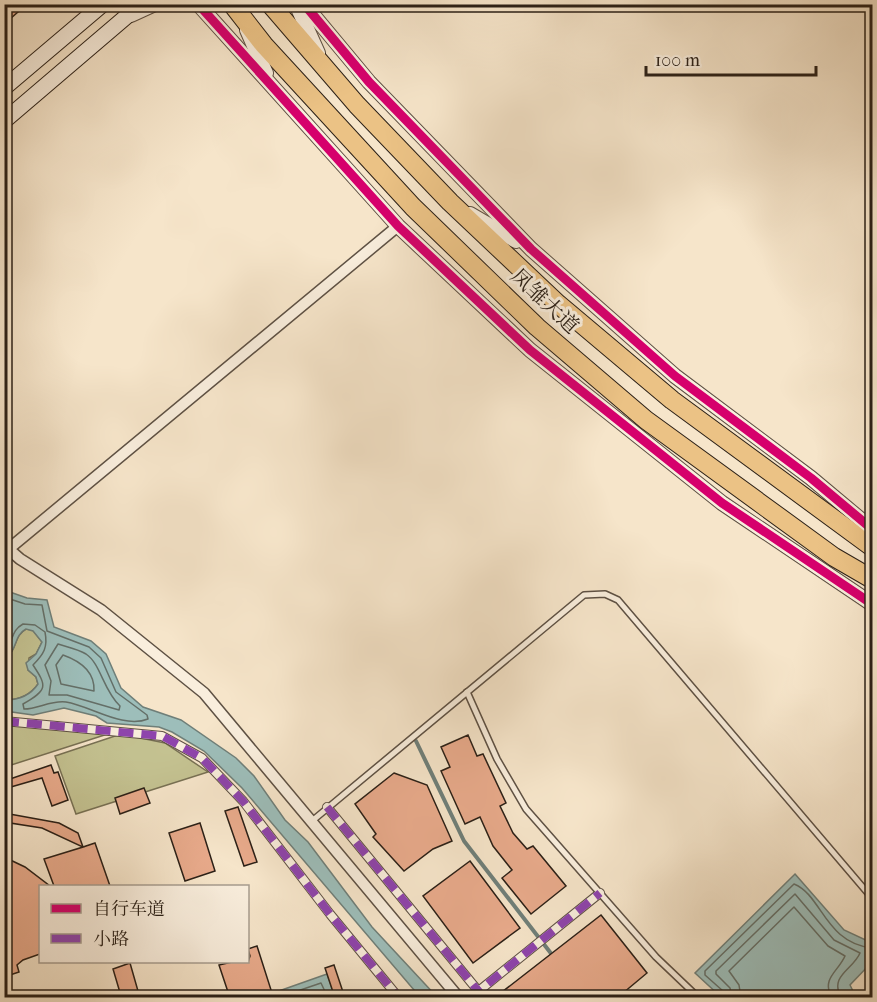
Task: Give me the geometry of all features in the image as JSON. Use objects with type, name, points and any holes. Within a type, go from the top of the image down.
[{"type":"main road","points":[[4,88],[103,4]]},
{"type":"main road","points":[[4,121],[141,4]]},
{"type":"main road","name":"凤雏大道","points":[[270,4],[323,66],[450,202],[558,304],[672,400],[793,491],[873,547]]},
{"type":"main road","name":"凤雏大道","points":[[236,9],[264,45],[413,207],[537,327],[646,420],[834,557],[870,578]]},
{"type":"street","points":[[126,17],[155,4]]},
{"type":"street","points":[[198,4],[398,226],[530,350],[722,503],[873,604]]},
{"type":"street","points":[[296,4],[323,66]]},
{"type":"street","points":[[304,4],[369,82],[531,249],[675,376],[812,478],[871,528]]},
{"type":"street","points":[[236,9],[271,85]]},
{"type":"street","points":[[450,202],[531,249]]},
{"type":"street","points":[[398,226],[6,548],[101,610],[204,693],[459,998]]},
{"type":"street","points":[[793,491],[871,528]]},
{"type":"street","points":[[782,544],[870,578]]},
{"type":"street","points":[[4,721],[162,736],[202,758],[243,801],[330,914],[399,998]]},
{"type":"street","points":[[327,807],[481,994]]},
{"type":"street","points":[[470,998],[481,994],[537,944],[600,893]]},
{"type":"lane","points":[[312,820],[584,595],[604,594],[618,600],[873,898]]},
{"type":"lane","points":[[467,692],[497,759],[526,809],[656,957],[699,998]]},
{"type":"shaded area","points":[[26,629],[33,630],[42,642],[36,654],[29,658],[28,670],[36,677],[38,684],[24,696],[5,700],[5,657],[12,651],[19,635]]},
{"type":"shaded area","points":[[5,721],[117,731],[5,767]]},
{"type":"shaded area","points":[[121,734],[165,743],[208,772],[76,814],[55,756]]},
{"type":"water","points":[[4,592],[27,598],[47,600],[54,627],[91,641],[106,654],[121,688],[143,707],[181,720],[236,758],[254,776],[285,820],[308,842],[372,927],[437,997],[420,997],[242,788],[204,751],[159,727],[107,723],[96,716],[64,708],[33,715],[5,711],[5,700],[24,696],[38,684],[26,663],[36,654],[42,642],[33,631],[26,629],[19,635],[12,651],[5,657]]},
{"type":"water","points":[[795,874],[844,930],[870,942],[872,962],[850,985],[856,997],[721,997],[695,973]]},
{"type":"water","points":[[327,974],[335,997],[259,998]]},
{"type":"building","points":[[4,4],[27,4],[10,19],[4,13]]},
{"type":"building","points":[[468,735],[477,756],[483,754],[506,803],[500,806],[513,833],[527,849],[533,846],[566,886],[531,914],[502,878],[512,870],[493,846],[480,817],[465,824],[441,771],[450,767],[441,747]]},
{"type":"building","points":[[51,765],[54,773],[58,772],[68,800],[52,806],[42,778],[4,789],[4,781]]},
{"type":"building","points":[[394,773],[427,785],[452,841],[433,849],[404,871],[373,837],[376,834],[355,804]]},
{"type":"building","points":[[144,788],[150,803],[120,814],[115,798]]},
{"type":"building","points":[[238,807],[257,862],[244,866],[225,811]]},
{"type":"building","points":[[4,813],[59,823],[78,833],[83,847],[42,828],[4,822]]},
{"type":"building","points":[[200,823],[215,871],[185,881],[169,833]]},
{"type":"building","points":[[95,843],[110,885],[54,885],[44,859]]},
{"type":"building","points":[[4,857],[25,867],[49,885],[39,885],[39,954],[23,960],[17,965],[19,972],[4,977]]},
{"type":"building","points":[[470,861],[520,928],[473,963],[423,896]]},
{"type":"building","points":[[601,915],[647,973],[617,998],[506,998],[502,992]]},
{"type":"building","points":[[257,946],[272,993],[259,998],[230,998],[219,965],[249,963],[249,949]]},
{"type":"building","points":[[130,963],[138,991],[121,996],[113,969]]},
{"type":"building","points":[[334,965],[345,998],[335,998],[325,968]]},
{"type":"waterway","points":[[416,741],[464,841],[553,956]]},
{"type":"marked path","points":[[4,721],[162,736],[202,758],[243,801],[330,914],[399,998]]},
{"type":"marked path","points":[[327,807],[484,998]]},
{"type":"marked path","points":[[470,998],[600,893]]},
{"type":"cycle path","points":[[198,4],[398,226],[530,350],[722,503],[872,604]]},
{"type":"cycle path","points":[[304,4],[369,82],[531,249],[675,376],[811,478],[872,529]]}]
